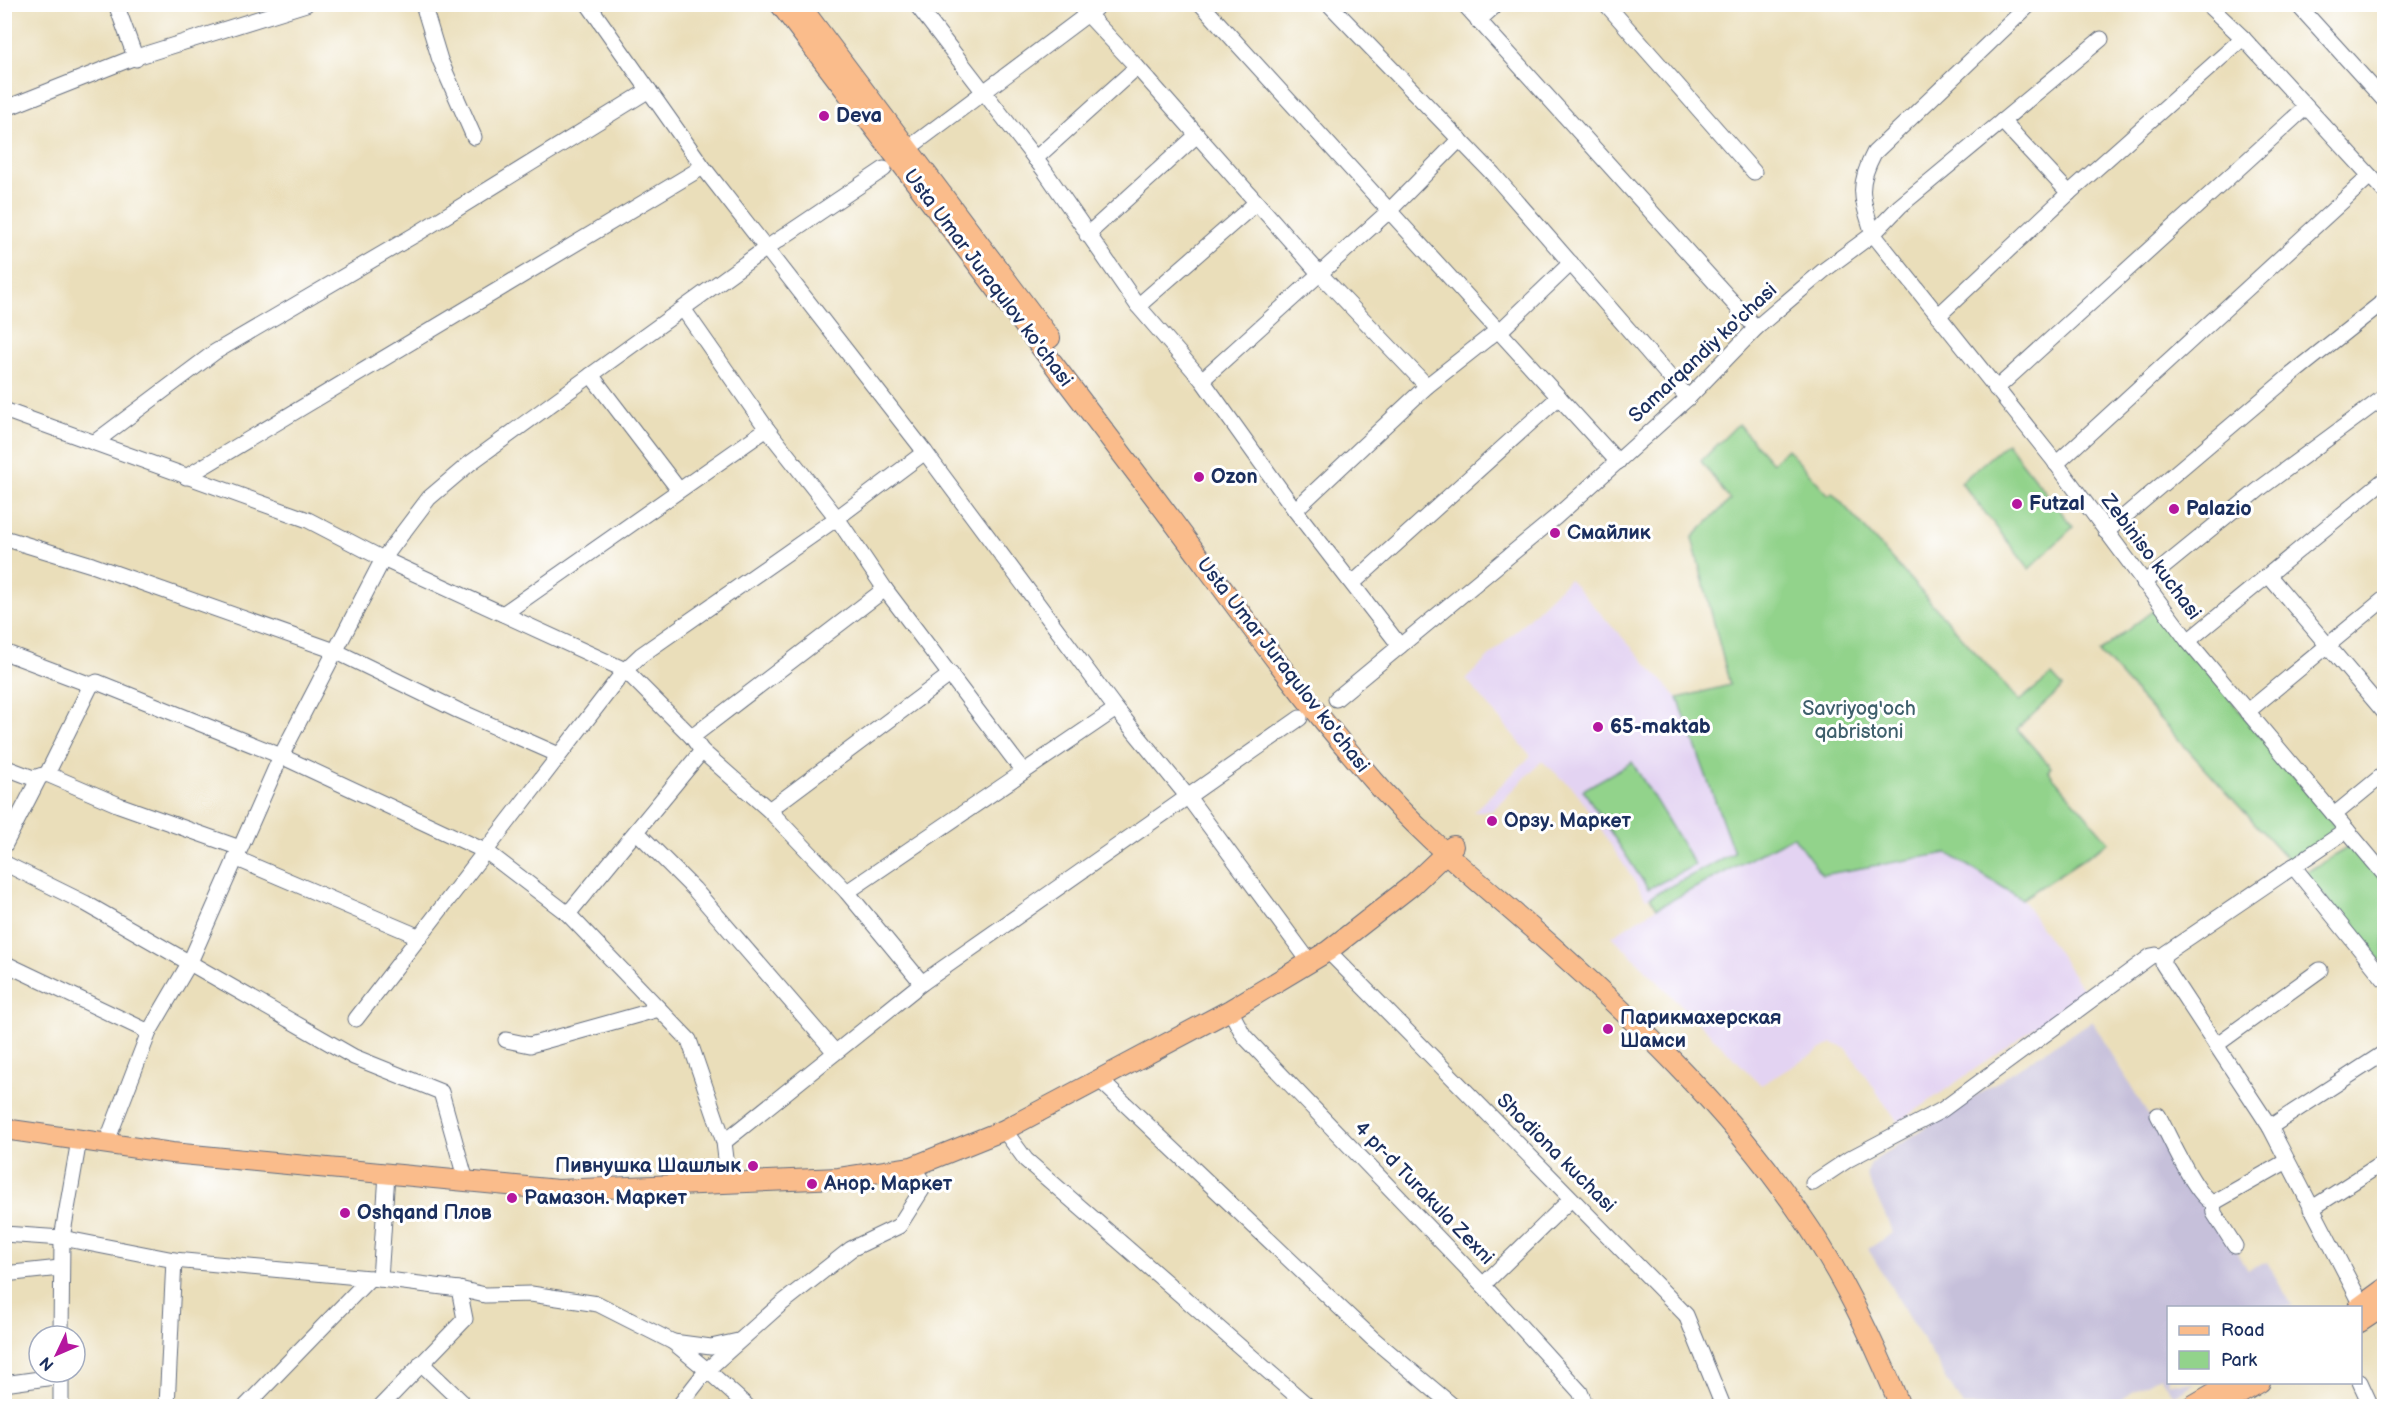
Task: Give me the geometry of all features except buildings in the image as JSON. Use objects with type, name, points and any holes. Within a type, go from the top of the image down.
[{"type":"main road","name":"Usta Umar Juraqulov ko'chasi","points":[[780,4],[1142,481],[1304,699],[1372,780],[1670,1059],[1736,1132],[1798,1210],[1834,1266],[1864,1324],[1900,1407]]},
{"type":"main road","name":"Usta Umar Juraqulov ko'chasi","points":[[799,4],[1309,688],[1373,766],[1449,850],[1536,917],[1678,1050],[1744,1124],[1806,1202],[1842,1257],[1872,1314],[1911,1407]]},
{"type":"main road","points":[[4,1130],[172,1153],[558,1190],[839,1178],[912,1167],[1004,1130],[1230,1010],[1328,951],[1411,886],[1449,850]]},
{"type":"main road","points":[[2367,1311],[2385,1289]]},
{"type":"main road","points":[[2192,1407],[2231,1384]]},
{"type":"main road","points":[[2221,1406],[2258,1384]]},
{"type":"street","points":[[116,4],[136,59]]},
{"type":"street","points":[[4,109],[136,59],[306,4]]},
{"type":"street","points":[[423,4],[441,60],[474,137]]},
{"type":"street","points":[[588,4],[703,167],[768,247],[925,452],[1116,709],[1188,797],[1309,961]]},
{"type":"street","points":[[916,4],[1035,159],[1138,306],[1202,380],[1295,510],[1400,646]]},
{"type":"street","points":[[917,142],[984,94],[1082,9],[1101,4]]},
{"type":"street","points":[[1201,4],[1618,462]]},
{"type":"street","points":[[1329,4],[1460,139],[1688,398]]},
{"type":"street","points":[[1464,4],[1756,328]]},
{"type":"street","points":[[1478,21],[1497,4]]},
{"type":"street","points":[[1606,4],[1754,172]]},
{"type":"street","name":"Zebiniso kuchasi","points":[[2030,4],[1874,153],[1863,174],[1861,195],[1873,234],[2056,464],[2188,641],[2385,873]]},
{"type":"street","points":[[2207,4],[2243,38],[2385,190]]},
{"type":"street","points":[[2297,4],[2385,100]]},
{"type":"street","points":[[1082,9],[1137,67],[1319,273],[1427,386]]},
{"type":"street","points":[[1938,316],[2069,193],[2243,38]]},
{"type":"street","name":"Samarqandiy ko'chasi","points":[[1336,699],[1556,517],[1688,398],[1756,328],[1823,271],[1873,234],[1900,206],[2101,39]]},
{"type":"street","points":[[1035,159],[1137,67]]},
{"type":"street","points":[[95,442],[215,352],[418,233],[649,90]]},
{"type":"street","points":[[1996,389],[2306,107]]},
{"type":"street","points":[[2002,121],[2069,193]]},
{"type":"street","points":[[1087,235],[1197,135]]},
{"type":"street","points":[[1202,380],[1389,212],[1460,139]]},
{"type":"street","points":[[186,477],[703,167]]},
{"type":"street","points":[[106,1144],[149,1032],[190,963],[281,756],[383,559],[429,498],[469,464],[768,247],[884,169]]},
{"type":"street","points":[[2056,464],[2370,176]]},
{"type":"street","points":[[1138,306],[1256,203]]},
{"type":"street","points":[[1295,510],[1427,386],[1498,331],[1571,264]]},
{"type":"street","points":[[2106,532],[2291,375],[2385,301]]},
{"type":"street","points":[[684,310],[767,429],[837,518],[885,589],[1023,771]]},
{"type":"street","points":[[591,375],[679,490]]},
{"type":"street","points":[[1353,583],[1559,397]]},
{"type":"street","points":[[2144,583],[2262,488],[2385,397]]},
{"type":"street","points":[[4,410],[308,520],[383,559],[626,670],[692,737],[702,751],[769,810],[847,892],[922,983]]},
{"type":"street","points":[[503,614],[767,429]]},
{"type":"street","points":[[356,1018],[626,670],[641,656],[837,518],[925,452]]},
{"type":"street","points":[[2188,641],[2385,480]]},
{"type":"street","points":[[4,538],[92,565],[335,651],[457,710],[560,755]]},
{"type":"street","points":[[2269,576],[2385,712]]},
{"type":"street","points":[[692,737],[885,589]]},
{"type":"street","points":[[2247,712],[2385,599]]},
{"type":"street","points":[[4,652],[91,685]]},
{"type":"street","points":[[769,810],[951,674]]},
{"type":"street","points":[[4,846],[91,685],[98,682],[281,756],[487,852],[568,914],[689,1040],[724,1142],[729,1184]]},
{"type":"street","points":[[847,892],[1116,709]]},
{"type":"street","points":[[724,1142],[834,1051],[922,983],[1300,718]]},
{"type":"street","points":[[568,914],[702,751]]},
{"type":"street","points":[[4,767],[33,778],[44,775],[237,853],[420,937]]},
{"type":"street","points":[[2334,815],[2385,774]]},
{"type":"street","points":[[2347,830],[2166,953],[2163,964],[2270,1127],[2311,1209],[2367,1311]]},
{"type":"street","points":[[637,832],[694,889],[834,1051]]},
{"type":"street","points":[[4,863],[85,903],[354,1057],[441,1092],[466,1181]]},
{"type":"street","points":[[2293,866],[2385,979]]},
{"type":"street","name":"Shodiona kuchasi","points":[[1328,951],[1686,1315],[1723,1407]]},
{"type":"street","points":[[1813,1183],[1850,1159],[1942,1110],[2151,956],[2156,955],[2163,958]]},
{"type":"street","points":[[4,963],[149,1032]]},
{"type":"street","points":[[2216,1045],[2320,970]]},
{"type":"street","points":[[506,1040],[530,1045],[659,1009]]},
{"type":"street","name":"4 pr-d Turakula Zexni","points":[[1230,1010],[1244,1036],[1483,1285],[1580,1392],[1586,1407]]},
{"type":"street","points":[[2270,1127],[2385,1053]]},
{"type":"street","points":[[1101,1080],[1372,1338],[1453,1407]]},
{"type":"street","points":[[2158,1115],[2198,1188],[2207,1201],[2212,1203]]},
{"type":"street","points":[[1004,1130],[1026,1160],[1308,1407]]},
{"type":"street","points":[[60,1324],[62,1238],[79,1140]]},
{"type":"street","points":[[2212,1203],[2287,1161]]},
{"type":"street","points":[[2311,1209],[2385,1162]]},
{"type":"street","points":[[679,1407],[707,1370],[781,1304],[851,1249],[899,1226],[925,1185],[912,1167]]},
{"type":"street","points":[[246,1407],[375,1278],[387,1174]]},
{"type":"street","points":[[1483,1285],[1571,1198]]},
{"type":"street","points":[[2212,1203],[2214,1213],[2235,1246]]},
{"type":"street","points":[[4,1234],[62,1238],[174,1260],[375,1278],[459,1289],[485,1295],[531,1294],[598,1304],[673,1342],[747,1407]]},
{"type":"street","points":[[167,1407],[174,1260]]},
{"type":"street","points":[[4,1274],[60,1268]]},
{"type":"street","points":[[381,1407],[465,1319],[459,1289]]},
{"type":"street","points":[[673,1342],[711,1347],[739,1341]]},
{"type":"street","points":[[421,1363],[466,1407]]},
{"type":"street","points":[[4,1384],[27,1380]]},
{"type":"street","points":[[61,1384],[61,1407]]},
{"type":"street","points":[[2360,1384],[2371,1407]]},
{"type":"shaded area","name":"65-maktab","points":[[1569,579],[1678,698],[1735,853],[1646,899],[1575,790],[1542,761],[1492,811],[1473,812],[1531,756],[1466,679]]},
{"type":"shaded area","points":[[1793,836],[1822,875],[1947,853],[2022,899],[2085,992],[1898,1123],[1847,1049],[1832,1043],[1761,1085],[1612,936],[1666,902]]},
{"type":"shaded area","points":[[2092,1021],[2212,1221],[2229,1240],[2248,1270],[2267,1262],[2292,1306],[2167,1306],[2167,1384],[2193,1384],[2173,1396],[2160,1376],[2109,1406],[1963,1406],[1868,1249],[1893,1233],[1866,1174],[1872,1162]]},
{"type":"green space","name":"Savriyog'och qabristoni","points":[[1738,424],[1772,463],[1787,449],[1829,495],[1832,492],[2019,701],[2052,675],[2063,687],[2017,729],[2051,767],[2048,771],[2109,842],[2022,899],[1947,853],[1822,875],[1793,836],[1657,908],[1650,897],[1734,853],[1678,698],[1730,685],[1692,538],[1730,500],[1701,461]]},
{"type":"green space","name":"Futzal","points":[[2007,443],[2073,527],[2029,569],[1961,482]]},
{"type":"green space","points":[[2155,609],[2339,830],[2290,862],[2099,652]]},
{"type":"green space","points":[[1632,762],[1695,865],[1648,889],[1583,790]]},
{"type":"green space","points":[[2352,845],[2384,882],[2384,966],[2305,873]]},
{"type":"place","name":"Deva","points":[[824,116]]},
{"type":"place","name":"Ozon","points":[[1199,477]]},
{"type":"place","name":"Futzal","points":[[2017,504]]},
{"type":"place","name":"Palazio","points":[[2174,509]]},
{"type":"place","name":"Смайлик","points":[[1555,533]]},
{"type":"place","name":"65-maktab","points":[[1598,727]]},
{"type":"place","name":"Орзу. Маркет","points":[[1492,821]]},
{"type":"place","name":"Парикмахерская Шамси","points":[[1608,1029]]},
{"type":"place","name":"Пивнушка Шашлык","points":[[753,1166]]},
{"type":"place","name":"Анор. Маркет","points":[[812,1184]]},
{"type":"place","name":"Рамазон. Маркет","points":[[512,1198]]},
{"type":"place","name":"Oshqand Плов","points":[[345,1213]]}]
